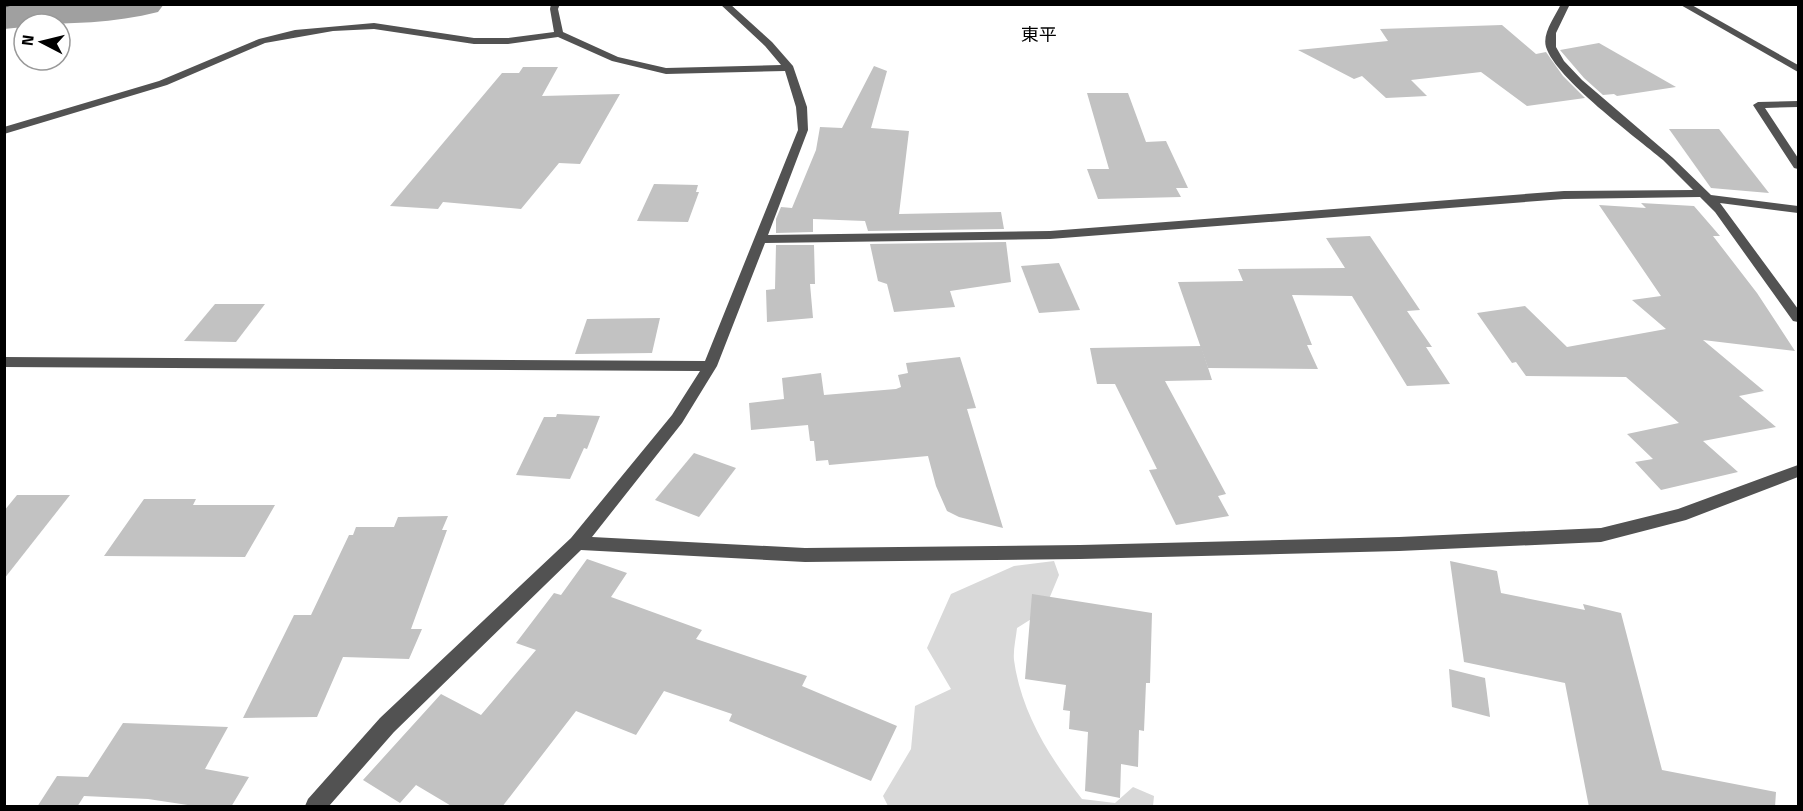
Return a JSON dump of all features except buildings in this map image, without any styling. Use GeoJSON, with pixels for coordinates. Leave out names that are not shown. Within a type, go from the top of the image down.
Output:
{"type":"FeatureCollection","features":[{"type":"Feature","properties":{"kind":"street"},"geometry":{"type":"LineString","coordinates":[[4,5],[12,4]]}},
{"type":"Feature","properties":{"kind":"street"},"geometry":{"type":"LineString","coordinates":[[1566,4],[1551,33],[1551,46],[1560,62],[1705,195],[1736,229],[1798,318]]}},
{"type":"Feature","properties":{"kind":"street"},"geometry":{"type":"LineString","coordinates":[[1683,4],[1798,69]]}},
{"type":"Feature","properties":{"kind":"street"},"geometry":{"type":"LineString","coordinates":[[556,5],[554,9],[559,33]]}},
{"type":"Feature","properties":{"kind":"street"},"geometry":{"type":"LineString","coordinates":[[315,807],[387,725],[577,543],[678,419],[710,366],[762,239],[803,130],[801,94],[790,68],[777,49],[726,6]]}},
{"type":"Feature","properties":{"kind":"street"},"geometry":{"type":"LineString","coordinates":[[4,131],[109,102],[163,83],[196,66],[262,41],[295,33],[374,26],[474,41],[508,41],[559,33],[600,53],[650,69],[682,71],[790,68]]}},
{"type":"Feature","properties":{"kind":"street"},"geometry":{"type":"LineString","coordinates":[[1798,104],[1758,105],[1798,166]]}},
{"type":"Feature","properties":{"kind":"street"},"geometry":{"type":"LineString","coordinates":[[762,239],[1050,235],[1564,195],[1705,195],[1798,209]]}},
{"type":"Feature","properties":{"kind":"street"},"geometry":{"type":"LineString","coordinates":[[4,362],[710,366]]}},
{"type":"Feature","properties":{"kind":"street"},"geometry":{"type":"LineString","coordinates":[[577,543],[805,555],[1080,552],[1410,544],[1601,535],[1680,515],[1798,471]]}},
{"type":"Feature","properties":{"kind":"shaded area"},"geometry":{"type":"Polygon","coordinates":[[[1054,561],[1059,575],[1044,611],[1017,628],[1014,660],[1030,716],[1048,751],[1082,799],[1115,803],[1133,787],[1154,796],[1153,806],[888,806],[883,796],[911,749],[915,706],[951,689],[927,648],[951,594],[1014,566],[1054,561]]]}},
{"type":"Feature","properties":{"kind":"waterway"},"geometry":{"type":"LineString","coordinates":[[4,17],[144,4]]}},
{"type":"Feature","properties":{"kind":"district","name":"東平"},"geometry":{"type":"Point","coordinates":[1039,34]}}]}
